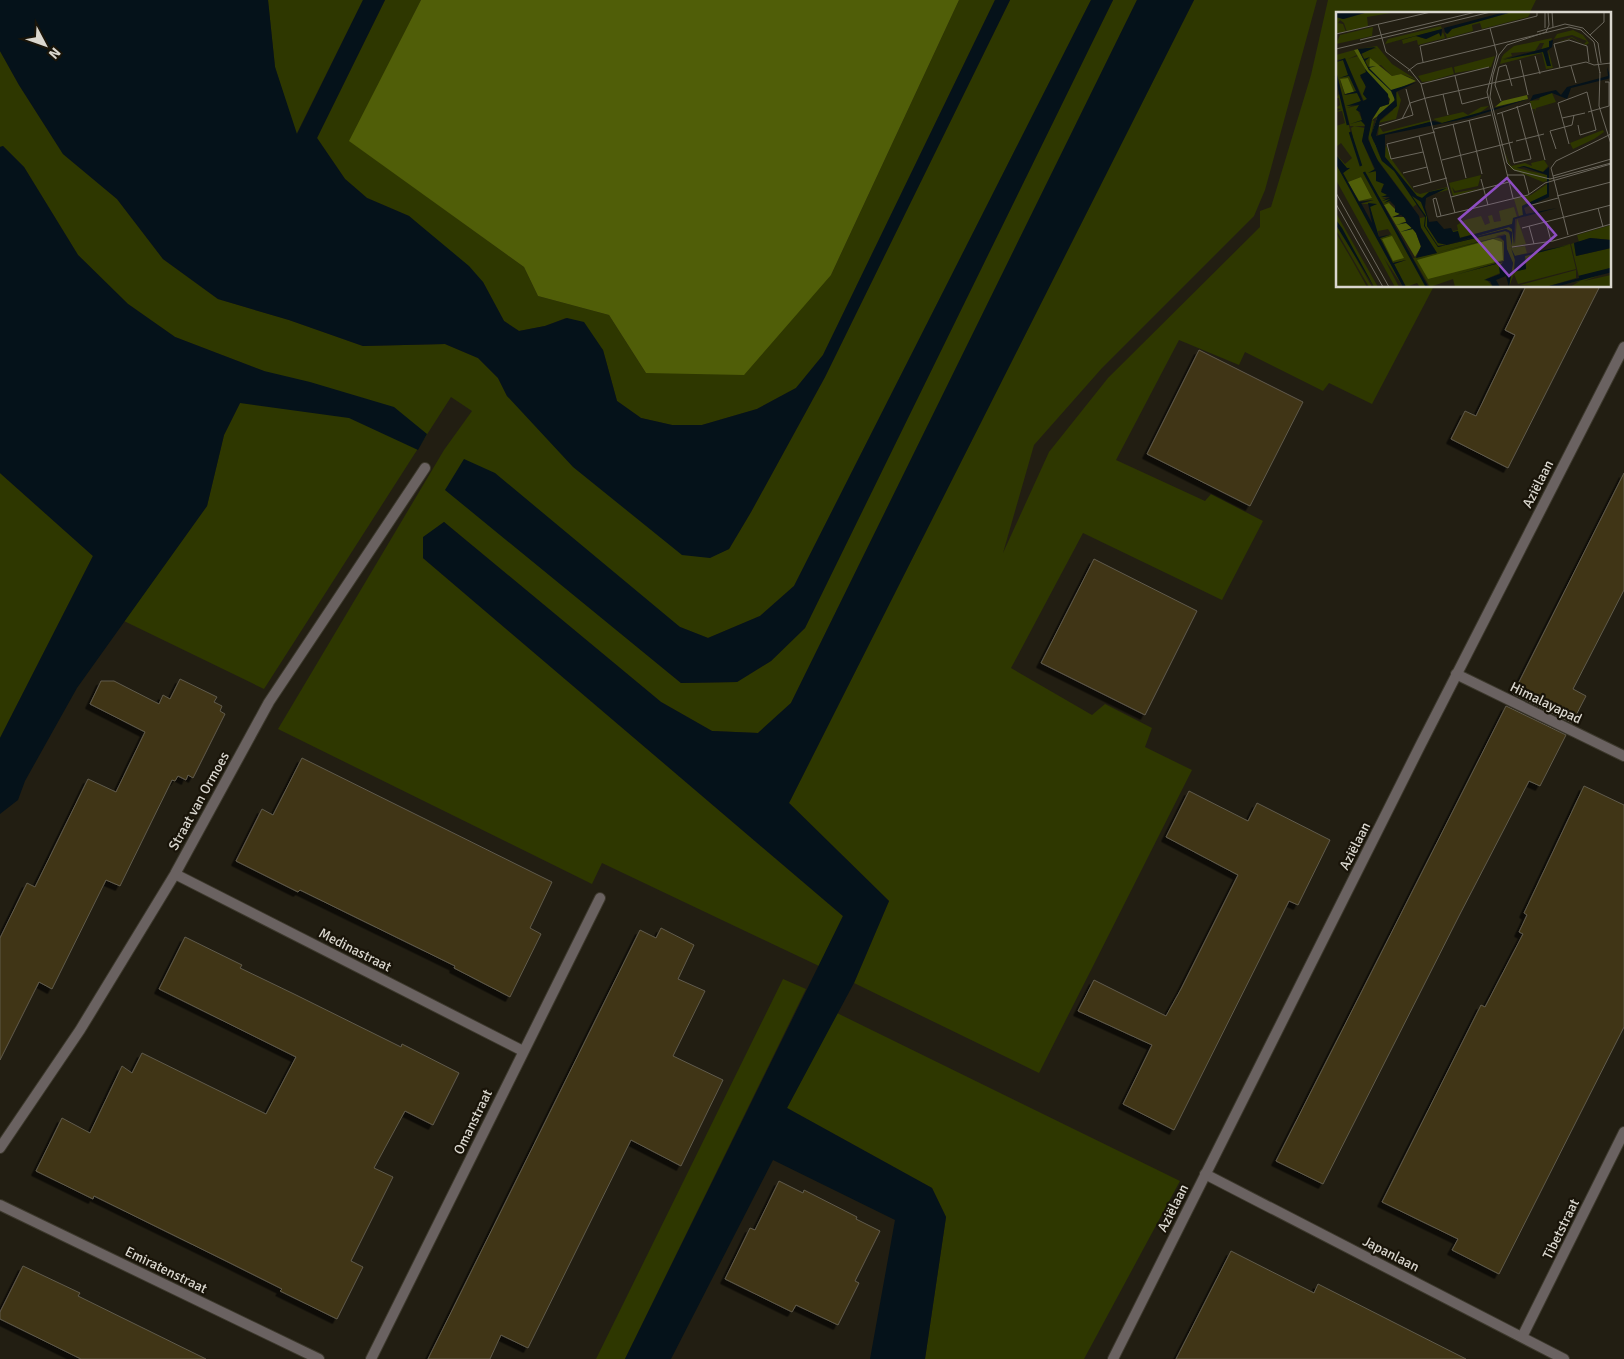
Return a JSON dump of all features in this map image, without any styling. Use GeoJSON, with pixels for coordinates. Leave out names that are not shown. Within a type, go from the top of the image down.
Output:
{"type":"FeatureCollection","features":[{"type":"Feature","properties":{"kind":"street","name":"Aziëlaan"},"geometry":{"type":"LineString","coordinates":[[1113,1359],[1456,674],[1624,347]]}},
{"type":"Feature","properties":{"kind":"street","name":"Straat van Ormoes"},"geometry":{"type":"LineString","coordinates":[[0,1148],[80,1030],[175,874],[269,702],[424,468]]}},
{"type":"Feature","properties":{"kind":"street","name":"Himalayapad"},"geometry":{"type":"LineString","coordinates":[[1456,674],[1624,756]]}},
{"type":"Feature","properties":{"kind":"street","name":"Medinastraat"},"geometry":{"type":"LineString","coordinates":[[175,874],[523,1051]]}},
{"type":"Feature","properties":{"kind":"street","name":"Omanstraat"},"geometry":{"type":"LineString","coordinates":[[371,1359],[600,898]]}},
{"type":"Feature","properties":{"kind":"street","name":"Tibetstraat"},"geometry":{"type":"LineString","coordinates":[[1522,1337],[1624,1132]]}},
{"type":"Feature","properties":{"kind":"street","name":"Japanlaan"},"geometry":{"type":"LineString","coordinates":[[1205,1174],[1564,1359]]}},
{"type":"Feature","properties":{"kind":"street","name":"Emiratenstraat"},"geometry":{"type":"LineString","coordinates":[[0,1205],[319,1359]]}},
{"type":"Feature","properties":{"kind":"green space"},"geometry":{"type":"Polygon","coordinates":[[[268,0],[363,0],[296,135],[275,67],[268,0]]]}},
{"type":"Feature","properties":{"kind":"green space"},"geometry":{"type":"Polygon","coordinates":[[[385,0],[421,0],[350,141],[524,267],[538,296],[609,315],[646,373],[831,275],[959,0],[995,0],[823,355],[796,388],[757,409],[702,425],[672,425],[641,418],[617,401],[603,350],[566,318],[545,326],[519,331],[504,321],[483,282],[409,216],[367,198],[345,179],[317,138],[385,0]]]}},
{"type":"Feature","properties":{"kind":"green space"},"geometry":{"type":"Polygon","coordinates":[[[421,0],[959,0],[831,275],[744,375],[646,373],[609,315],[538,296],[524,267],[349,141],[421,0]]]}},
{"type":"Feature","properties":{"kind":"green space"},"geometry":{"type":"Polygon","coordinates":[[[1010,0],[1091,0],[794,586],[760,616],[708,638],[680,627],[445,489],[681,683],[737,682],[771,661],[805,628],[1113,0],[1137,0],[791,703],[758,733],[712,731],[661,702],[444,522],[423,538],[423,558],[843,916],[819,966],[602,863],[592,884],[278,729],[444,450],[472,411],[451,397],[264,689],[124,621],[207,506],[224,435],[240,403],[264,371],[175,337],[128,304],[78,255],[24,167],[3,146],[0,147],[0,51],[19,85],[63,154],[117,199],[163,259],[218,299],[289,320],[363,346],[445,344],[478,358],[498,378],[507,396],[710,557],[729,549],[825,377],[1010,0]]]}},
{"type":"Feature","properties":{"kind":"green space"},"geometry":{"type":"Polygon","coordinates":[[[1194,0],[1317,0],[1265,190],[1254,216],[1102,368],[1034,445],[1003,553],[1049,452],[1108,378],[1260,227],[1260,211],[1271,207],[1311,75],[1328,0],[1536,0],[1530,12],[1336,12],[1336,288],[1433,288],[1372,404],[1329,383],[1323,391],[1245,352],[1239,365],[1179,340],[1116,460],[1205,501],[1211,494],[1263,521],[1222,600],[1083,533],[1011,668],[1092,715],[1105,704],[1152,728],[1145,747],[1192,770],[1039,1073],[854,983],[889,901],[789,803],[1194,0]]]}},
{"type":"Feature","properties":{"kind":"green space"},"geometry":{"type":"Polygon","coordinates":[[[0,473],[93,556],[0,738],[0,473]]]}},
{"type":"Feature","properties":{"kind":"green space"},"geometry":{"type":"Polygon","coordinates":[[[783,979],[806,989],[625,1359],[596,1359],[783,979]]]}},
{"type":"Feature","properties":{"kind":"green space"},"geometry":{"type":"Polygon","coordinates":[[[837,1013],[1180,1181],[1084,1359],[925,1359],[946,1217],[932,1188],[787,1108],[837,1013]]]}},
{"type":"Feature","properties":{"kind":"shaded area"},"geometry":{"type":"Polygon","coordinates":[[[0,0],[268,0],[275,67],[297,134],[363,0],[385,0],[317,138],[345,179],[367,198],[409,216],[469,266],[483,282],[504,321],[519,331],[545,326],[567,318],[584,322],[603,350],[617,401],[641,418],[672,425],[702,425],[757,409],[796,388],[823,355],[995,0],[1010,0],[825,377],[729,549],[710,558],[682,555],[573,467],[507,396],[498,378],[478,358],[445,344],[363,346],[289,320],[218,299],[163,259],[117,199],[63,154],[19,85],[0,51],[0,0]]]}},
{"type":"Feature","properties":{"kind":"shaded area"},"geometry":{"type":"Polygon","coordinates":[[[1091,0],[1113,0],[805,628],[771,661],[737,682],[681,683],[445,490],[464,459],[495,473],[680,627],[708,638],[760,616],[794,586],[1091,0]]]}},
{"type":"Feature","properties":{"kind":"shaded area"},"geometry":{"type":"Polygon","coordinates":[[[1137,0],[1194,0],[789,803],[889,901],[854,983],[787,1108],[932,1188],[946,1217],[925,1359],[870,1359],[895,1220],[773,1160],[671,1359],[625,1359],[843,916],[423,558],[423,537],[444,522],[661,702],[712,731],[758,733],[791,703],[1137,0]]]}},
{"type":"Feature","properties":{"kind":"shaded area"},"geometry":{"type":"Polygon","coordinates":[[[3,146],[24,167],[78,255],[128,304],[175,337],[264,371],[310,382],[394,407],[427,434],[418,450],[349,418],[240,403],[224,435],[207,506],[77,688],[25,781],[18,800],[0,814],[0,738],[93,556],[0,473],[0,147],[3,146]]]}},
{"type":"Feature","properties":{"kind":"building"},"geometry":{"type":"Polygon","coordinates":[[[1525,288],[1599,288],[1508,468],[1451,439],[1465,411],[1476,416],[1515,335],[1505,330],[1525,288]]]}},
{"type":"Feature","properties":{"kind":"building"},"geometry":{"type":"Polygon","coordinates":[[[1199,350],[1303,402],[1250,506],[1147,454],[1199,350]]]}},
{"type":"Feature","properties":{"kind":"building"},"geometry":{"type":"Polygon","coordinates":[[[1624,473],[1624,590],[1573,689],[1586,696],[1572,723],[1513,694],[1624,473]]]}},
{"type":"Feature","properties":{"kind":"building"},"geometry":{"type":"Polygon","coordinates":[[[1094,559],[1197,611],[1145,715],[1041,663],[1094,559]]]}},
{"type":"Feature","properties":{"kind":"building"},"geometry":{"type":"Polygon","coordinates":[[[180,679],[217,697],[214,702],[222,706],[220,711],[225,714],[193,778],[188,775],[186,780],[178,776],[175,781],[172,780],[120,886],[106,880],[52,989],[39,982],[0,1060],[0,938],[27,883],[35,887],[88,779],[116,792],[145,732],[90,704],[101,681],[114,681],[159,704],[163,695],[170,699],[180,679]]]}},
{"type":"Feature","properties":{"kind":"building"},"geometry":{"type":"Polygon","coordinates":[[[1506,706],[1566,735],[1540,786],[1529,781],[1323,1184],[1276,1161],[1506,706]]]}},
{"type":"Feature","properties":{"kind":"building"},"geometry":{"type":"Polygon","coordinates":[[[302,758],[552,882],[530,928],[541,934],[510,997],[454,968],[455,966],[300,890],[298,892],[236,861],[262,809],[273,815],[302,758]]]}},
{"type":"Feature","properties":{"kind":"building"},"geometry":{"type":"Polygon","coordinates":[[[1584,786],[1624,805],[1624,1027],[1499,1274],[1452,1250],[1458,1239],[1382,1202],[1481,1005],[1485,1007],[1523,934],[1519,932],[1527,915],[1524,913],[1584,786]]]}},
{"type":"Feature","properties":{"kind":"building"},"geometry":{"type":"Polygon","coordinates":[[[1189,791],[1248,821],[1257,803],[1330,840],[1298,905],[1289,901],[1174,1130],[1123,1104],[1152,1045],[1078,1011],[1094,980],[1166,1016],[1181,989],[1238,875],[1166,837],[1189,791]]]}},
{"type":"Feature","properties":{"kind":"building"},"geometry":{"type":"Polygon","coordinates":[[[661,928],[694,945],[678,979],[705,991],[673,1056],[723,1080],[681,1166],[631,1140],[528,1348],[501,1335],[490,1359],[428,1359],[640,930],[656,938],[661,928]]]}},
{"type":"Feature","properties":{"kind":"building"},"geometry":{"type":"Polygon","coordinates":[[[185,937],[242,965],[240,968],[401,1047],[402,1044],[459,1073],[433,1125],[405,1111],[374,1168],[393,1177],[351,1261],[363,1267],[337,1319],[280,1291],[282,1289],[94,1196],[93,1199],[36,1171],[62,1118],[90,1133],[122,1066],[132,1073],[142,1053],[266,1114],[296,1057],[159,989],[185,937]]]}},
{"type":"Feature","properties":{"kind":"building"},"geometry":{"type":"Polygon","coordinates":[[[779,1181],[803,1193],[804,1190],[880,1231],[855,1281],[859,1283],[838,1325],[796,1305],[792,1312],[725,1279],[750,1228],[755,1230],[779,1181]]]}},
{"type":"Feature","properties":{"kind":"building"},"geometry":{"type":"Polygon","coordinates":[[[1231,1251],[1314,1293],[1318,1284],[1466,1359],[1176,1359],[1231,1251]]]}},
{"type":"Feature","properties":{"kind":"building"},"geometry":{"type":"Polygon","coordinates":[[[23,1266],[80,1293],[78,1296],[206,1359],[81,1359],[0,1319],[0,1312],[23,1266]]]}}]}
